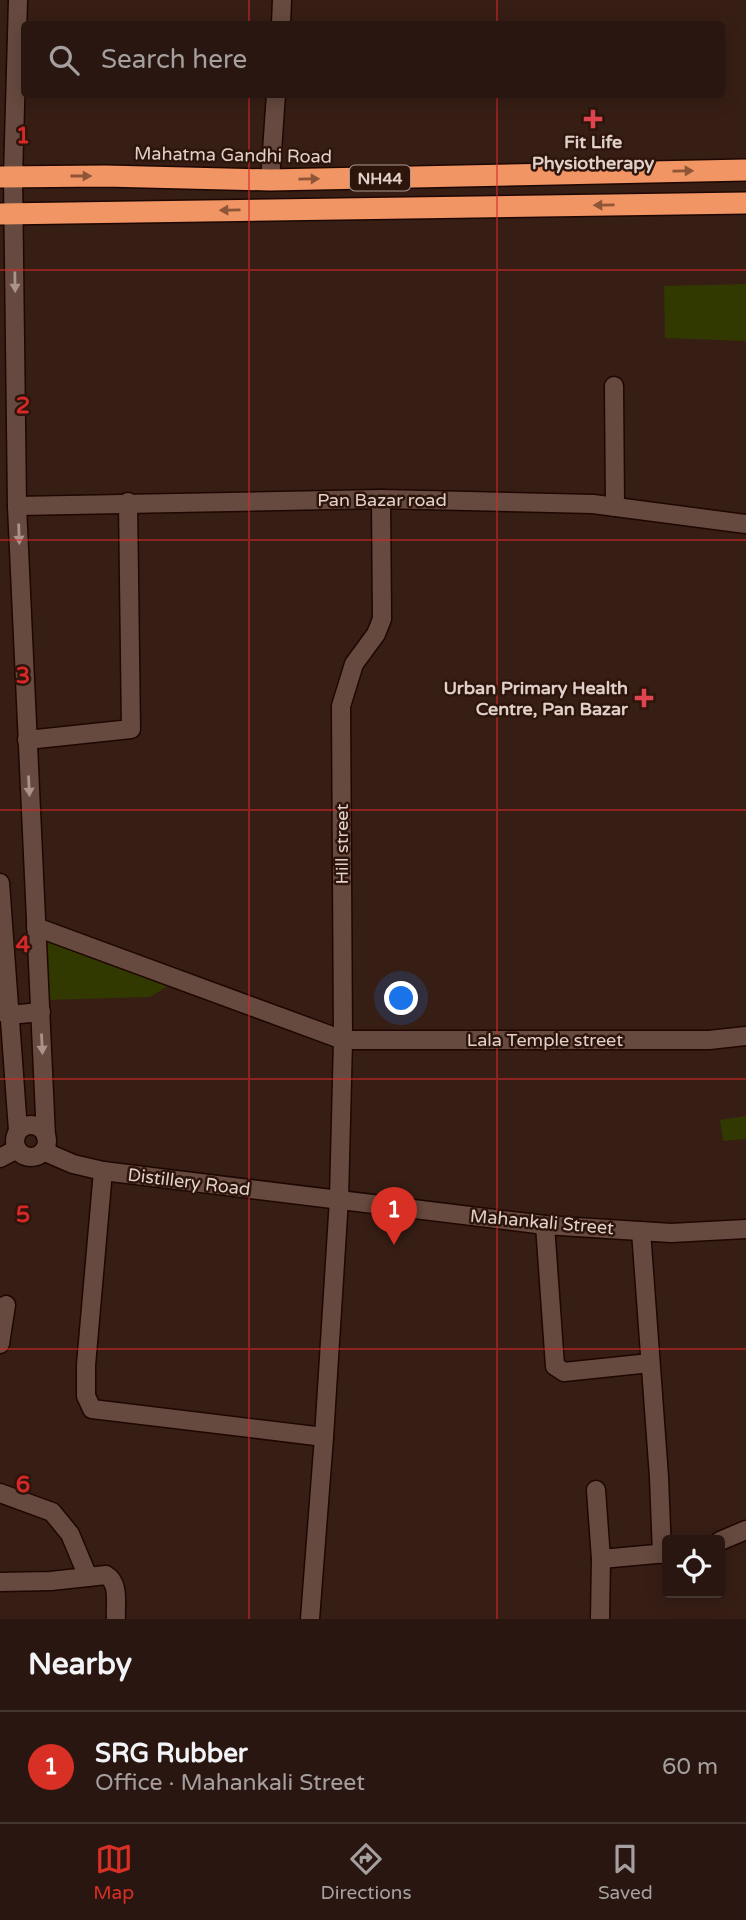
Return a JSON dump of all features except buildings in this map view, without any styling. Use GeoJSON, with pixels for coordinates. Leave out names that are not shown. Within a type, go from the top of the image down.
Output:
{"type":"FeatureCollection","features":[{"type":"Feature","properties":{"kind":"highway","name":"Mahatma Gandhi Road"},"geometry":{"type":"LineString","coordinates":[[7,177],[105,176],[270,180],[746,170]]}},
{"type":"Feature","properties":{"kind":"highway","name":"NH44"},"geometry":{"type":"LineString","coordinates":[[7,214],[746,203]]}},
{"type":"Feature","properties":{"kind":"street"},"geometry":{"type":"LineString","coordinates":[[18,0],[7,214],[45,1144]]}},
{"type":"Feature","properties":{"kind":"street"},"geometry":{"type":"LineString","coordinates":[[281,21],[282,0]]}},
{"type":"Feature","properties":{"kind":"street"},"geometry":{"type":"LineString","coordinates":[[270,180],[276,98]]}},
{"type":"Feature","properties":{"kind":"street"},"geometry":{"type":"LineString","coordinates":[[614,386],[615,507]]}},
{"type":"Feature","properties":{"kind":"street","name":"Pan Bazar road"},"geometry":{"type":"LineString","coordinates":[[18,506],[381,499],[593,504],[746,524]]}},
{"type":"Feature","properties":{"kind":"street","name":"Hill street"},"geometry":{"type":"LineString","coordinates":[[310,1619],[339,1199],[343,1040],[341,706],[354,664],[376,634],[382,619],[381,499]]}},
{"type":"Feature","properties":{"kind":"street"},"geometry":{"type":"LineString","coordinates":[[27,740],[131,729],[128,502]]}},
{"type":"Feature","properties":{"kind":"street"},"geometry":{"type":"LineString","coordinates":[[0,883],[12,1138],[0,1158]]}},
{"type":"Feature","properties":{"kind":"street"},"geometry":{"type":"LineString","coordinates":[[36,927],[343,1040]]}},
{"type":"Feature","properties":{"kind":"street"},"geometry":{"type":"LineString","coordinates":[[4,1012],[41,1012]]}},
{"type":"Feature","properties":{"kind":"street","name":"Lala Temple street"},"geometry":{"type":"LineString","coordinates":[[343,1040],[696,1040],[746,1036]]}},
{"type":"Feature","properties":{"kind":"street","name":"Distillery Road"},"geometry":{"type":"LineString","coordinates":[[45,1144],[30,1157],[20,1153],[12,1138],[27,1125],[37,1126],[45,1144],[73,1164],[103,1171],[339,1199]]}},
{"type":"Feature","properties":{"kind":"street"},"geometry":{"type":"LineString","coordinates":[[103,1171],[86,1364],[86,1396],[92,1409],[324,1437]]}},
{"type":"Feature","properties":{"kind":"street","name":"Mahankali Street"},"geometry":{"type":"LineString","coordinates":[[339,1199],[545,1226],[671,1233],[746,1229]]}},
{"type":"Feature","properties":{"kind":"street"},"geometry":{"type":"LineString","coordinates":[[545,1226],[555,1366],[558,1370],[564,1372],[650,1363]]}},
{"type":"Feature","properties":{"kind":"street"},"geometry":{"type":"LineString","coordinates":[[641,1231],[664,1535]]}},
{"type":"Feature","properties":{"kind":"street"},"geometry":{"type":"LineString","coordinates":[[0,1344],[6,1305]]}},
{"type":"Feature","properties":{"kind":"street"},"geometry":{"type":"LineString","coordinates":[[596,1490],[601,1559],[600,1619]]}},
{"type":"Feature","properties":{"kind":"street"},"geometry":{"type":"LineString","coordinates":[[0,1493],[52,1511],[70,1534],[88,1577]]}},
{"type":"Feature","properties":{"kind":"street"},"geometry":{"type":"LineString","coordinates":[[725,1539],[746,1530]]}},
{"type":"Feature","properties":{"kind":"street"},"geometry":{"type":"LineString","coordinates":[[601,1559],[662,1554]]}},
{"type":"Feature","properties":{"kind":"street"},"geometry":{"type":"LineString","coordinates":[[0,1582],[25,1583],[106,1575],[115,1585],[116,1619]]}},
{"type":"Feature","properties":{"kind":"green space"},"geometry":{"type":"Polygon","coordinates":[[[746,284],[746,341],[665,338],[664,286],[746,284]]]}},
{"type":"Feature","properties":{"kind":"green space"},"geometry":{"type":"Polygon","coordinates":[[[44,934],[181,978],[150,997],[46,1000],[44,934]]]}},
{"type":"Feature","properties":{"kind":"green space"},"geometry":{"type":"Polygon","coordinates":[[[746,1116],[746,1139],[723,1141],[720,1120],[746,1116]]]}},
{"type":"Feature","properties":{"kind":"place","name":"Fit Life Physiotherapy"},"geometry":{"type":"Point","coordinates":[593,119]}},
{"type":"Feature","properties":{"kind":"place","name":"Urban Primary Health Centre, Pan Bazar"},"geometry":{"type":"Point","coordinates":[644,698]}},
{"type":"Feature","properties":{"kind":"place","name":"SRG Rubber"},"geometry":{"type":"Point","coordinates":[394,1245]}}]}
